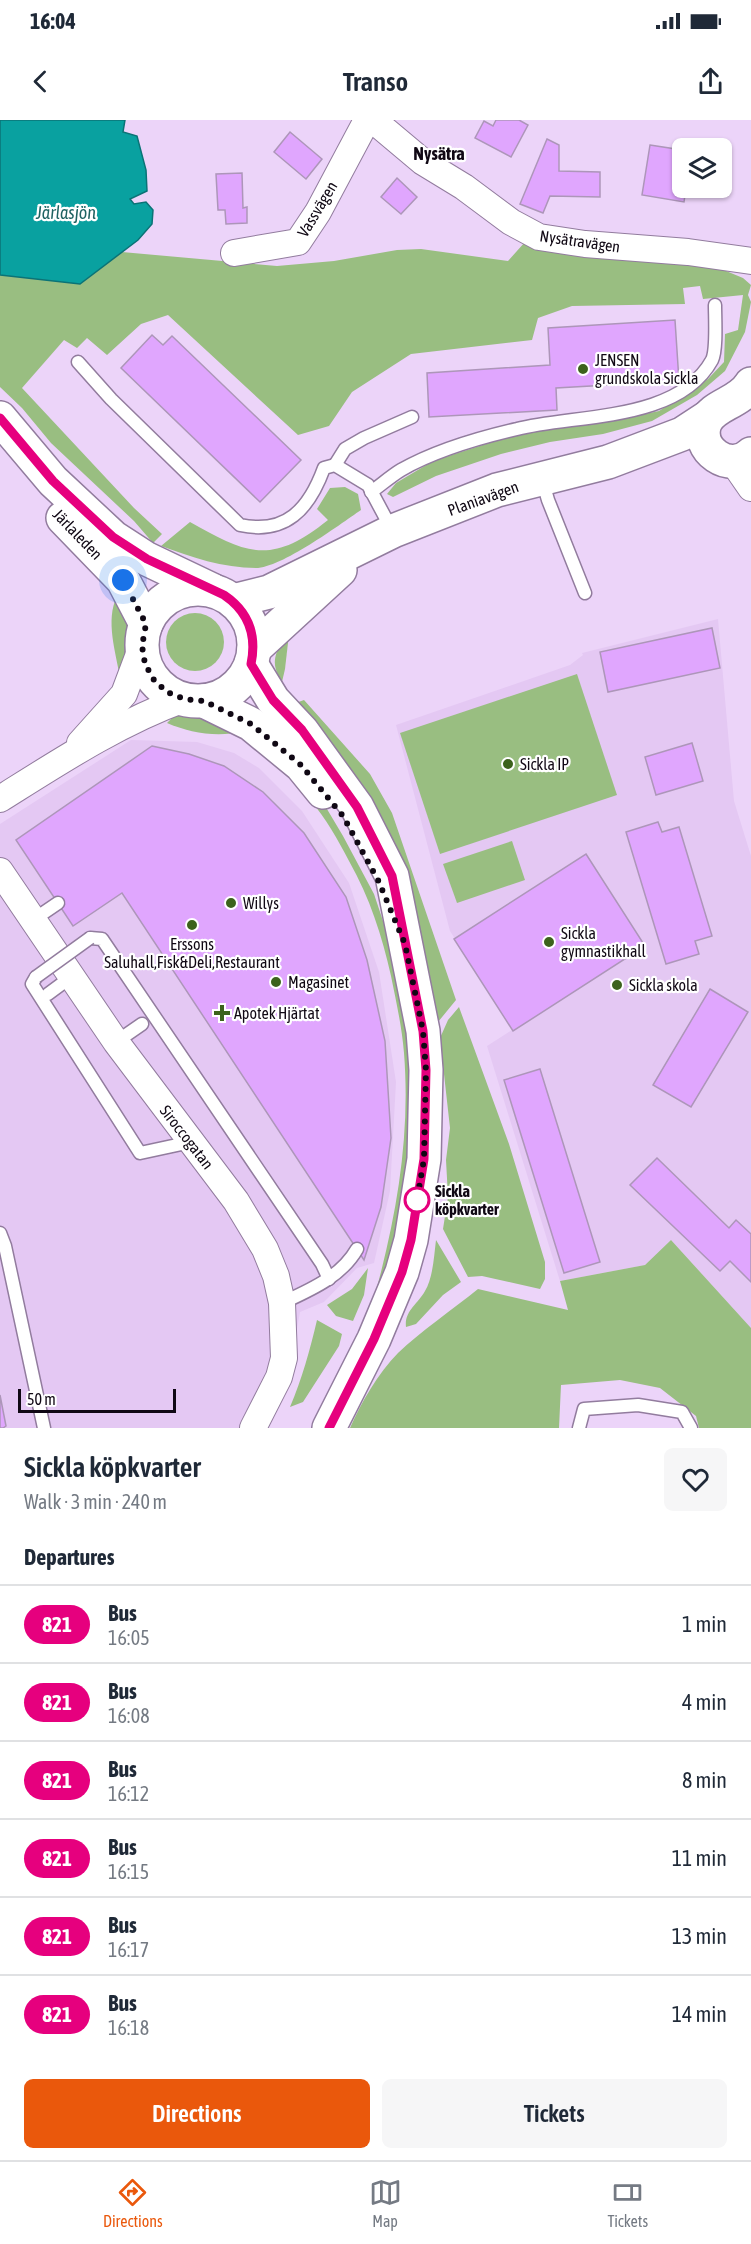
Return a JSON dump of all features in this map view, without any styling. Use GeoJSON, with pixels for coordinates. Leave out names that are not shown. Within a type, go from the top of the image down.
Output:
{"type":"FeatureCollection","features":[{"type":"Feature","properties":{"kind":"main road","name":"Planiavägen"},"geometry":{"type":"LineString","coordinates":[[223,596],[269,592],[363,548],[393,531],[497,490],[608,462],[682,434],[728,412],[751,384]]}},
{"type":"Feature","properties":{"kind":"main road"},"geometry":{"type":"LineString","coordinates":[[728,412],[704,425],[703,435],[705,444],[733,458]]}},
{"type":"Feature","properties":{"kind":"main road","name":"Järlaleden"},"geometry":{"type":"LineString","coordinates":[[0,418],[53,481],[113,537],[147,559],[223,596]]}},
{"type":"Feature","properties":{"kind":"main road","name":"Järlaleden"},"geometry":{"type":"LineString","coordinates":[[0,451],[123,580],[144,635]]}},
{"type":"Feature","properties":{"kind":"main road","name":"Planiavägen"},"geometry":{"type":"LineString","coordinates":[[608,462],[733,458]]}},
{"type":"Feature","properties":{"kind":"main road","name":"Planiavägen"},"geometry":{"type":"LineString","coordinates":[[252,657],[363,548]]}},
{"type":"Feature","properties":{"kind":"main road"},"geometry":{"type":"LineString","coordinates":[[194,700],[219,697],[233,689],[243,678],[252,657],[253,631],[245,614],[223,596],[193,589],[173,594],[156,607],[144,635],[145,664],[154,680],[167,692],[194,700],[251,724],[301,765],[343,816],[378,880],[405,944]]}},
{"type":"Feature","properties":{"kind":"main road"},"geometry":{"type":"LineString","coordinates":[[252,657],[273,700],[302,730],[357,807],[392,876],[423,1031],[426,1070],[424,1159],[411,1240],[402,1272],[374,1339],[328,1428]]}},
{"type":"Feature","properties":{"kind":"street","name":"Vassvägen"},"geometry":{"type":"LineString","coordinates":[[234,253],[298,242],[318,212],[368,120]]}},
{"type":"Feature","properties":{"kind":"street","name":"Nysätravägen"},"geometry":{"type":"LineString","coordinates":[[373,120],[423,162],[464,187],[511,222],[539,237],[585,244],[688,252],[751,261]]}},
{"type":"Feature","properties":{"kind":"street"},"geometry":{"type":"LineString","coordinates":[[733,458],[751,488]]}},
{"type":"Feature","properties":{"kind":"street"},"geometry":{"type":"LineString","coordinates":[[70,754],[124,694],[144,635]]}},
{"type":"Feature","properties":{"kind":"street"},"geometry":{"type":"LineString","coordinates":[[0,799],[70,754],[157,709],[194,700]]}},
{"type":"Feature","properties":{"kind":"street","name":"Siroccogatan"},"geometry":{"type":"LineString","coordinates":[[0,871],[116,1042],[236,1201],[265,1249],[276,1276],[282,1303],[284,1358],[279,1377],[253,1428]]}},
{"type":"Feature","properties":{"kind":"lane"},"geometry":{"type":"LineString","coordinates":[[371,492],[401,470],[458,445],[549,422],[601,416],[663,402],[685,389],[713,358],[715,305]]}},
{"type":"Feature","properties":{"kind":"lane"},"geometry":{"type":"LineString","coordinates":[[78,362],[111,399],[240,525],[257,529],[276,526],[291,519],[316,488],[324,468],[335,465],[345,448],[412,417]]}},
{"type":"Feature","properties":{"kind":"lane"},"geometry":{"type":"LineString","coordinates":[[335,465],[368,485],[393,531]]}},
{"type":"Feature","properties":{"kind":"lane"},"geometry":{"type":"LineString","coordinates":[[541,478],[585,593]]}},
{"type":"Feature","properties":{"kind":"lane"},"geometry":{"type":"LineString","coordinates":[[33,920],[58,903]]}},
{"type":"Feature","properties":{"kind":"lane"},"geometry":{"type":"LineString","coordinates":[[191,1142],[140,1153],[32,984],[36,977],[90,938],[102,939],[241,1142],[322,1264],[329,1279]]}},
{"type":"Feature","properties":{"kind":"lane"},"geometry":{"type":"LineString","coordinates":[[48,994],[71,977]]}},
{"type":"Feature","properties":{"kind":"lane"},"geometry":{"type":"LineString","coordinates":[[116,1042],[142,1024]]}},
{"type":"Feature","properties":{"kind":"lane"},"geometry":{"type":"LineString","coordinates":[[0,1233],[5,1246],[44,1428]]}},
{"type":"Feature","properties":{"kind":"lane"},"geometry":{"type":"LineString","coordinates":[[282,1303],[329,1279],[351,1259],[357,1249]]}},
{"type":"Feature","properties":{"kind":"lane"},"geometry":{"type":"LineString","coordinates":[[579,1428],[584,1408],[638,1405],[682,1412],[692,1428]]}},
{"type":"Feature","properties":{"kind":"shaded area"},"geometry":{"type":"Polygon","coordinates":[[[525,242],[714,266],[743,278],[751,285],[748,295],[751,302],[745,332],[725,371],[697,395],[652,421],[603,434],[550,442],[501,454],[436,476],[393,497],[387,494],[396,483],[433,461],[544,427],[631,417],[659,411],[708,379],[724,362],[725,334],[738,330],[743,295],[703,299],[700,286],[683,288],[685,304],[572,306],[538,318],[532,340],[411,354],[352,392],[329,426],[298,435],[168,315],[141,324],[107,355],[87,338],[77,348],[64,340],[22,388],[134,508],[162,534],[153,543],[134,521],[51,443],[22,408],[0,387],[0,275],[80,284],[122,252],[277,266],[334,261],[397,250],[421,249],[508,261],[525,242]]]}},
{"type":"Feature","properties":{"kind":"shaded area"},"geometry":{"type":"Polygon","coordinates":[[[345,487],[358,494],[361,510],[310,545],[267,566],[244,568],[219,564],[161,546],[190,522],[244,548],[275,549],[291,544],[328,520],[317,509],[330,488],[345,487]]]}},
{"type":"Feature","properties":{"kind":"shaded area"},"geometry":{"type":"Polygon","coordinates":[[[117,596],[129,628],[131,644],[120,678],[112,626],[117,596]]]}},
{"type":"Feature","properties":{"kind":"shaded area"},"geometry":{"type":"Polygon","coordinates":[[[195,613],[206,615],[216,621],[222,631],[224,642],[222,653],[216,663],[206,669],[195,671],[184,669],[174,663],[168,653],[166,642],[168,631],[174,621],[184,615],[195,613]]]}},
{"type":"Feature","properties":{"kind":"shaded area","name":"Sickla skola"},"geometry":{"type":"Polygon","coordinates":[[[718,619],[734,801],[751,856],[751,1328],[671,1240],[645,1265],[560,1281],[487,1046],[512,1030],[450,931],[396,725],[570,665],[583,655],[582,653],[718,619]]]}},
{"type":"Feature","properties":{"kind":"shaded area"},"geometry":{"type":"Polygon","coordinates":[[[289,634],[282,682],[276,668],[275,657],[289,634]]]}},
{"type":"Feature","properties":{"kind":"shaded area","name":"Sickla IP"},"geometry":{"type":"Polygon","coordinates":[[[577,674],[617,795],[440,854],[400,733],[577,674]]]}},
{"type":"Feature","properties":{"kind":"shaded area"},"geometry":{"type":"Polygon","coordinates":[[[304,700],[370,774],[392,813],[456,1000],[438,1022],[428,975],[293,704],[304,700]]]}},
{"type":"Feature","properties":{"kind":"shaded area"},"geometry":{"type":"Polygon","coordinates":[[[192,713],[225,717],[243,731],[224,734],[205,733],[167,723],[174,716],[192,713]]]}},
{"type":"Feature","properties":{"kind":"shaded area","name":"Sickla köpkvarter"},"geometry":{"type":"Polygon","coordinates":[[[131,740],[197,742],[234,753],[259,768],[302,811],[349,883],[379,972],[396,1082],[390,1191],[374,1263],[357,1268],[324,1302],[300,1312],[292,1357],[264,1428],[0,1428],[0,824],[131,740]]]}},
{"type":"Feature","properties":{"kind":"shaded area"},"geometry":{"type":"Polygon","coordinates":[[[259,742],[321,799],[374,894],[393,951],[409,1044],[412,1098],[410,1163],[384,1294],[371,1309],[394,1214],[403,1150],[406,1086],[397,1004],[379,932],[356,875],[316,807],[290,779],[253,748],[259,742]]]}},
{"type":"Feature","properties":{"kind":"shaded area"},"geometry":{"type":"Polygon","coordinates":[[[512,841],[525,880],[457,903],[443,864],[512,841]]]}},
{"type":"Feature","properties":{"kind":"shaded area"},"geometry":{"type":"Polygon","coordinates":[[[459,1007],[509,1144],[545,1262],[545,1279],[540,1289],[482,1276],[468,1277],[443,1229],[448,1197],[446,1160],[450,1128],[440,1038],[448,1020],[459,1007]]]}},
{"type":"Feature","properties":{"kind":"shaded area"},"geometry":{"type":"Polygon","coordinates":[[[436,1240],[461,1282],[443,1295],[416,1324],[406,1327],[409,1312],[428,1286],[436,1240]]]}},
{"type":"Feature","properties":{"kind":"shaded area"},"geometry":{"type":"Polygon","coordinates":[[[671,1240],[751,1328],[751,1428],[699,1428],[696,1416],[660,1388],[620,1380],[561,1385],[559,1428],[350,1428],[371,1389],[398,1353],[478,1289],[568,1310],[560,1281],[645,1265],[671,1240]]]}},
{"type":"Feature","properties":{"kind":"shaded area"},"geometry":{"type":"Polygon","coordinates":[[[368,1268],[364,1295],[353,1321],[336,1316],[327,1305],[352,1289],[368,1268]]]}},
{"type":"Feature","properties":{"kind":"shaded area"},"geometry":{"type":"Polygon","coordinates":[[[317,1320],[342,1334],[339,1346],[303,1402],[290,1407],[305,1364],[317,1320]]]}},
{"type":"Feature","properties":{"kind":"water","name":"Järlasjön"},"geometry":{"type":"Polygon","coordinates":[[[0,120],[125,120],[123,132],[137,136],[146,170],[147,191],[130,199],[134,204],[146,202],[153,210],[152,224],[138,240],[80,284],[0,275],[0,120]]]}},
{"type":"Feature","properties":{"kind":"building"},"geometry":{"type":"Polygon","coordinates":[[[496,120],[519,120],[528,125],[511,157],[475,138],[484,121],[493,126],[496,120]]]}},
{"type":"Feature","properties":{"kind":"building"},"geometry":{"type":"Polygon","coordinates":[[[290,132],[322,159],[306,179],[274,152],[290,132]]]}},
{"type":"Feature","properties":{"kind":"building"},"geometry":{"type":"Polygon","coordinates":[[[547,139],[559,145],[559,171],[600,172],[600,197],[550,196],[543,213],[520,204],[547,139]]]}},
{"type":"Feature","properties":{"kind":"building"},"geometry":{"type":"Polygon","coordinates":[[[650,145],[672,148],[672,198],[685,198],[684,202],[642,195],[650,145]]]}},
{"type":"Feature","properties":{"kind":"building"},"geometry":{"type":"Polygon","coordinates":[[[242,173],[243,208],[247,207],[247,223],[226,224],[225,210],[218,210],[216,174],[242,173]]]}},
{"type":"Feature","properties":{"kind":"building"},"geometry":{"type":"Polygon","coordinates":[[[397,178],[417,197],[401,214],[381,197],[397,178]]]}},
{"type":"Feature","properties":{"kind":"building","name":"JENSEN grundskola Sickla"},"geometry":{"type":"Polygon","coordinates":[[[675,320],[679,381],[556,388],[557,410],[429,417],[427,373],[550,365],[548,328],[675,320]]]}},
{"type":"Feature","properties":{"kind":"building"},"geometry":{"type":"Polygon","coordinates":[[[152,335],[163,345],[172,336],[301,460],[260,502],[121,368],[152,335]]]}},
{"type":"Feature","properties":{"kind":"building"},"geometry":{"type":"Polygon","coordinates":[[[712,628],[720,668],[608,692],[600,652],[712,628]]]}},
{"type":"Feature","properties":{"kind":"building"},"geometry":{"type":"Polygon","coordinates":[[[692,743],[703,781],[656,795],[645,757],[692,743]]]}},
{"type":"Feature","properties":{"kind":"building","name":"Magasinet"},"geometry":{"type":"Polygon","coordinates":[[[152,746],[189,754],[224,766],[263,792],[304,833],[346,897],[367,960],[385,1041],[391,1138],[381,1207],[364,1260],[122,893],[73,926],[16,840],[152,746]]]}},
{"type":"Feature","properties":{"kind":"building"},"geometry":{"type":"Polygon","coordinates":[[[658,822],[662,832],[679,827],[712,936],[695,941],[699,954],[666,964],[626,832],[658,822]]]}},
{"type":"Feature","properties":{"kind":"building","name":"Sickla gymnastikhall"},"geometry":{"type":"Polygon","coordinates":[[[586,854],[645,946],[513,1031],[454,939],[586,854]]]}},
{"type":"Feature","properties":{"kind":"building"},"geometry":{"type":"Polygon","coordinates":[[[710,989],[748,1012],[691,1107],[653,1085],[710,989]]]}},
{"type":"Feature","properties":{"kind":"building"},"geometry":{"type":"Polygon","coordinates":[[[540,1069],[600,1262],[564,1273],[504,1080],[540,1069]]]}},
{"type":"Feature","properties":{"kind":"building"},"geometry":{"type":"Polygon","coordinates":[[[657,1158],[729,1228],[736,1220],[751,1234],[751,1282],[730,1261],[720,1271],[630,1185],[657,1158]]]}},
{"type":"Feature","properties":{"kind":"building"},"geometry":{"type":"Polygon","coordinates":[[[0,1395],[6,1426],[3,1428],[0,1428],[0,1395]]]}},
{"type":"Feature","properties":{"kind":"bus line","name":"821"},"geometry":{"type":"LineString","coordinates":[[0,418],[53,481],[113,537],[147,559],[224,595],[245,614],[253,631],[254,649],[251,664],[273,700],[302,730],[357,807],[392,876],[423,1031],[426,1070],[424,1159],[411,1240],[402,1272],[374,1339],[329,1428]]}},
{"type":"Feature","properties":{"kind":"place","name":"JENSEN grundskola Sickla"},"geometry":{"type":"Point","coordinates":[583,369]}},
{"type":"Feature","properties":{"kind":"place","name":"Sickla IP"},"geometry":{"type":"Point","coordinates":[508,764]}},
{"type":"Feature","properties":{"kind":"place","name":"Willys"},"geometry":{"type":"Point","coordinates":[231,903]}},
{"type":"Feature","properties":{"kind":"place","name":"Erssons Saluhall,Fisk&Deli,Restaurant"},"geometry":{"type":"Point","coordinates":[192,925]}},
{"type":"Feature","properties":{"kind":"place","name":"Sickla gymnastikhall"},"geometry":{"type":"Point","coordinates":[549,942]}},
{"type":"Feature","properties":{"kind":"place","name":"Magasinet"},"geometry":{"type":"Point","coordinates":[276,982]}},
{"type":"Feature","properties":{"kind":"place","name":"Sickla skola"},"geometry":{"type":"Point","coordinates":[617,985]}},
{"type":"Feature","properties":{"kind":"place","name":"Apotek Hjärtat"},"geometry":{"type":"Point","coordinates":[222,1013]}},
{"type":"Feature","properties":{"kind":"place","name":"Sickla köpkvarter"},"geometry":{"type":"Point","coordinates":[417,1200]}},
{"type":"Feature","properties":{"kind":"district","name":"Nysätra"},"geometry":{"type":"Point","coordinates":[439,153]}},
{"type":"Feature","properties":{"kind":"route"},"geometry":{"type":"LineString","coordinates":[[123,580],[146,624],[142,646],[145,664],[154,680],[167,692],[184,699],[204,701],[251,724],[277,743],[301,765],[343,816],[378,880],[405,944],[423,1031],[426,1070],[424,1159],[417,1200]]}}]}
